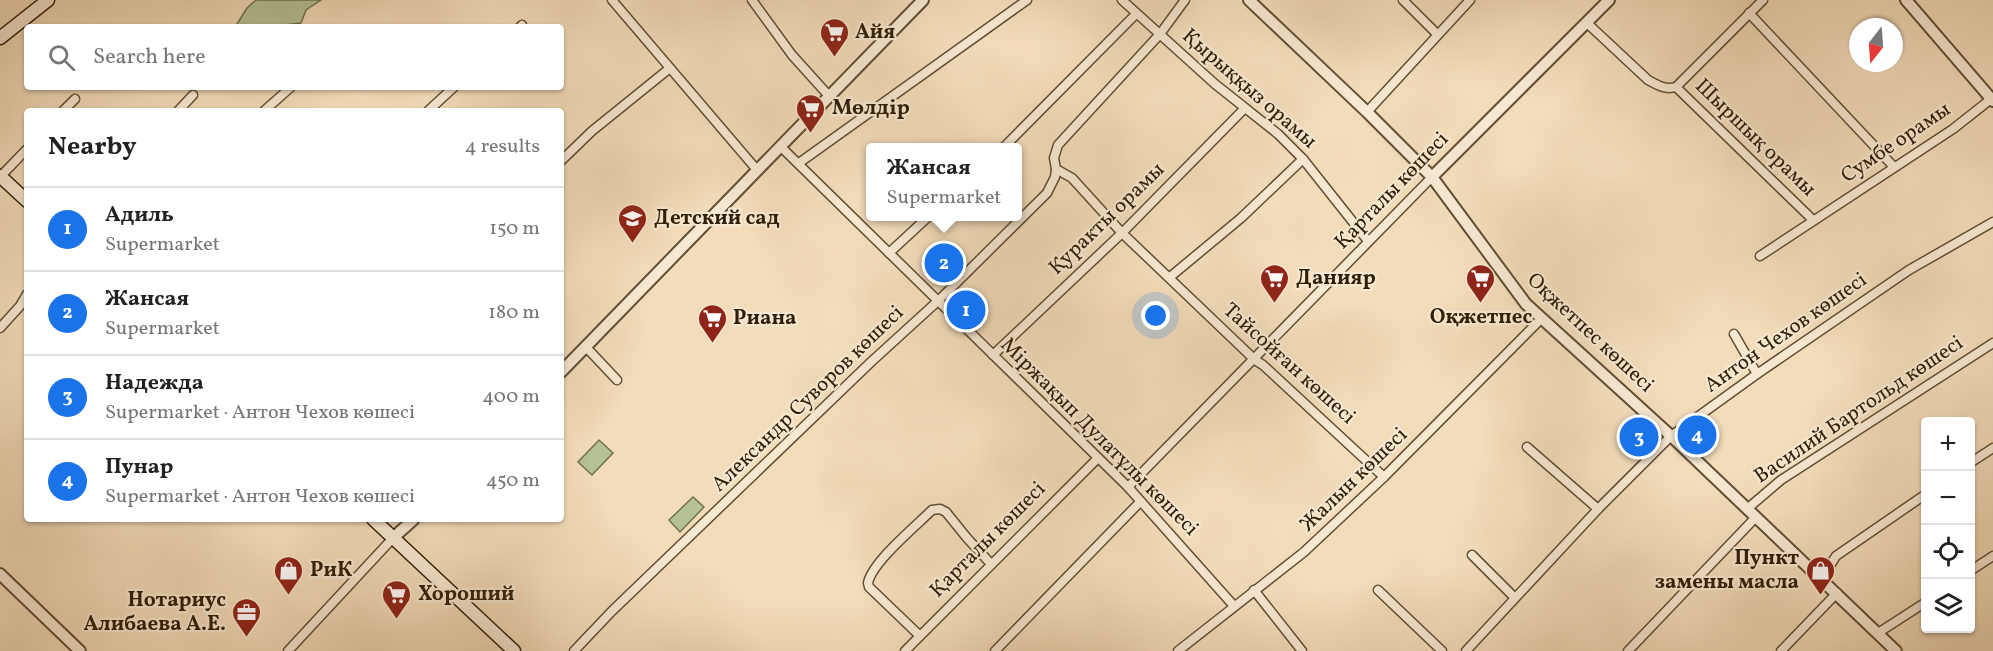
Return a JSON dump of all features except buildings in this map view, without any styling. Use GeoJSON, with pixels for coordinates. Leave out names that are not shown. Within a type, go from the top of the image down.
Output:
{"type":"FeatureCollection","features":[{"type":"Feature","properties":{"kind":"main road"},"geometry":{"type":"LineString","coordinates":[[0,38],[48,0]]}},
{"type":"Feature","properties":{"kind":"main road"},"geometry":{"type":"LineString","coordinates":[[0,177],[24,198]]}},
{"type":"Feature","properties":{"kind":"main road"},"geometry":{"type":"LineString","coordinates":[[376,522],[514,651]]}},
{"type":"Feature","properties":{"kind":"street"},"geometry":{"type":"LineString","coordinates":[[612,0],[757,170]]}},
{"type":"Feature","properties":{"kind":"street"},"geometry":{"type":"LineString","coordinates":[[752,0],[792,54],[829,96]]}},
{"type":"Feature","properties":{"kind":"street"},"geometry":{"type":"LineString","coordinates":[[564,369],[923,0]]}},
{"type":"Feature","properties":{"kind":"street"},"geometry":{"type":"LineString","coordinates":[[799,163],[1027,0]]}},
{"type":"Feature","properties":{"kind":"street","name":"Қырыққыз орамы"},"geometry":{"type":"LineString","coordinates":[[1122,0],[1304,159],[1368,241]]}},
{"type":"Feature","properties":{"kind":"street"},"geometry":{"type":"LineString","coordinates":[[1056,169],[1054,158],[1058,145],[1160,34],[1185,0]]}},
{"type":"Feature","properties":{"kind":"street","name":"Оқжетпес көшесі"},"geometry":{"type":"LineString","coordinates":[[1249,0],[1432,177],[1514,290],[1541,319],[1671,436],[1896,651]]}},
{"type":"Feature","properties":{"kind":"street"},"geometry":{"type":"LineString","coordinates":[[1403,0],[1437,34]]}},
{"type":"Feature","properties":{"kind":"street"},"geometry":{"type":"LineString","coordinates":[[1367,112],[1470,0]]}},
{"type":"Feature","properties":{"kind":"street","name":"Қарталы көшесі"},"geometry":{"type":"LineString","coordinates":[[1128,488],[1255,360],[1368,241],[1609,0]]}},
{"type":"Feature","properties":{"kind":"street"},"geometry":{"type":"LineString","coordinates":[[1676,87],[1763,0]]}},
{"type":"Feature","properties":{"kind":"street"},"geometry":{"type":"LineString","coordinates":[[1905,0],[1992,100]]}},
{"type":"Feature","properties":{"kind":"street"},"geometry":{"type":"LineString","coordinates":[[1749,13],[1894,167]]}},
{"type":"Feature","properties":{"kind":"street"},"geometry":{"type":"LineString","coordinates":[[1007,143],[1136,14]]}},
{"type":"Feature","properties":{"kind":"street","name":"Шыршық орамы"},"geometry":{"type":"LineString","coordinates":[[1587,23],[1648,80],[1660,87],[1676,87],[1813,220]]}},
{"type":"Feature","properties":{"kind":"street"},"geometry":{"type":"LineString","coordinates":[[564,159],[592,131],[669,69]]}},
{"type":"Feature","properties":{"kind":"street"},"geometry":{"type":"LineString","coordinates":[[267,108],[288,90]]}},
{"type":"Feature","properties":{"kind":"street"},"geometry":{"type":"LineString","coordinates":[[431,108],[451,90]]}},
{"type":"Feature","properties":{"kind":"street"},"geometry":{"type":"LineString","coordinates":[[181,108],[193,95]]}},
{"type":"Feature","properties":{"kind":"street"},"geometry":{"type":"LineString","coordinates":[[66,108],[75,99]]}},
{"type":"Feature","properties":{"kind":"street","name":"Сумбе орамы"},"geometry":{"type":"LineString","coordinates":[[1760,256],[1953,129],[1992,100]]}},
{"type":"Feature","properties":{"kind":"street","name":"Қуракты орамы"},"geometry":{"type":"LineString","coordinates":[[993,355],[1122,233],[1245,108]]}},
{"type":"Feature","properties":{"kind":"street","name":"Міржақып Дулатұлы көшесі"},"geometry":{"type":"LineString","coordinates":[[780,147],[939,300],[1128,488],[1234,606]]}},
{"type":"Feature","properties":{"kind":"street"},"geometry":{"type":"LineString","coordinates":[[0,177],[24,152]]}},
{"type":"Feature","properties":{"kind":"street"},"geometry":{"type":"LineString","coordinates":[[1170,277],[1240,218],[1304,159]]}},
{"type":"Feature","properties":{"kind":"street","name":"Тайсойған көшесі"},"geometry":{"type":"LineString","coordinates":[[1056,169],[1072,178],[1122,233],[1255,360],[1311,407],[1384,477]]}},
{"type":"Feature","properties":{"kind":"street","name":"Александр Суворов көшесі"},"geometry":{"type":"LineString","coordinates":[[1022,218],[1047,193],[1055,177],[1056,169]]}},
{"type":"Feature","properties":{"kind":"street"},"geometry":{"type":"LineString","coordinates":[[889,253],[924,221]]}},
{"type":"Feature","properties":{"kind":"street","name":"Александр Суворов көшесі"},"geometry":{"type":"LineString","coordinates":[[574,651],[612,611],[939,300],[1019,221]]}},
{"type":"Feature","properties":{"kind":"street","name":"Антон Чехов көшесі"},"geometry":{"type":"LineString","coordinates":[[1466,651],[1514,597],[1671,436],[1909,270],[1993,222]]}},
{"type":"Feature","properties":{"kind":"street"},"geometry":{"type":"LineString","coordinates":[[0,327],[24,299]]}},
{"type":"Feature","properties":{"kind":"street","name":"Жалын көшесі"},"geometry":{"type":"LineString","coordinates":[[1178,651],[1304,552],[1384,477],[1541,319]]}},
{"type":"Feature","properties":{"kind":"street"},"geometry":{"type":"LineString","coordinates":[[1734,334],[1757,374]]}},
{"type":"Feature","properties":{"kind":"street","name":"Василий Бартольд көшесі"},"geometry":{"type":"LineString","coordinates":[[1747,509],[1781,480],[1993,343]]}},
{"type":"Feature","properties":{"kind":"street"},"geometry":{"type":"LineString","coordinates":[[585,346],[617,380]]}},
{"type":"Feature","properties":{"kind":"street"},"geometry":{"type":"LineString","coordinates":[[1527,447],[1598,509]]}},
{"type":"Feature","properties":{"kind":"street"},"geometry":{"type":"LineString","coordinates":[[1975,460],[1993,448]]}},
{"type":"Feature","properties":{"kind":"street","name":"Қарталы көшесі"},"geometry":{"type":"LineString","coordinates":[[905,651],[1098,458]]}},
{"type":"Feature","properties":{"kind":"street"},"geometry":{"type":"LineString","coordinates":[[1822,578],[1836,556],[1921,497]]}},
{"type":"Feature","properties":{"kind":"street"},"geometry":{"type":"LineString","coordinates":[[995,651],[1140,502]]}},
{"type":"Feature","properties":{"kind":"street"},"geometry":{"type":"LineString","coordinates":[[920,636],[867,583],[873,570],[894,547],[932,510],[940,509],[946,512],[991,564]]}},
{"type":"Feature","properties":{"kind":"street","name":"Василий Бартольд көшесі"},"geometry":{"type":"LineString","coordinates":[[1628,651],[1756,517]]}},
{"type":"Feature","properties":{"kind":"street"},"geometry":{"type":"LineString","coordinates":[[288,651],[411,522]]}},
{"type":"Feature","properties":{"kind":"street"},"geometry":{"type":"LineString","coordinates":[[1472,555],[1514,597]]}},
{"type":"Feature","properties":{"kind":"street"},"geometry":{"type":"LineString","coordinates":[[1975,569],[1993,556]]}},
{"type":"Feature","properties":{"kind":"street"},"geometry":{"type":"LineString","coordinates":[[0,574],[80,651]]}},
{"type":"Feature","properties":{"kind":"street"},"geometry":{"type":"LineString","coordinates":[[1254,590],[1302,651]]}},
{"type":"Feature","properties":{"kind":"street"},"geometry":{"type":"LineString","coordinates":[[1378,590],[1442,651]]}},
{"type":"Feature","properties":{"kind":"street"},"geometry":{"type":"LineString","coordinates":[[1781,651],[1837,593]]}},
{"type":"Feature","properties":{"kind":"street"},"geometry":{"type":"LineString","coordinates":[[1878,633],[1921,605]]}},
{"type":"Feature","properties":{"kind":"green space"},"geometry":{"type":"Polygon","coordinates":[[[256,0],[321,0],[306,10],[301,23],[292,24],[237,24],[247,8],[256,0]]]}},
{"type":"Feature","properties":{"kind":"green space"},"geometry":{"type":"Polygon","coordinates":[[[599,440],[613,453],[592,475],[578,462],[599,440]]]}},
{"type":"Feature","properties":{"kind":"green space"},"geometry":{"type":"Polygon","coordinates":[[[693,497],[704,507],[680,532],[669,520],[693,497]]]}},
{"type":"Feature","properties":{"kind":"place","name":"Айя"},"geometry":{"type":"Point","coordinates":[834,58]}},
{"type":"Feature","properties":{"kind":"place","name":"Мөлдiр"},"geometry":{"type":"Point","coordinates":[811,134]}},
{"type":"Feature","properties":{"kind":"place","name":"Детский сад"},"geometry":{"type":"Point","coordinates":[633,244]}},
{"type":"Feature","properties":{"kind":"place","name":"Жансая"},"geometry":{"type":"Point","coordinates":[944,263]}},
{"type":"Feature","properties":{"kind":"place","name":"Данияр"},"geometry":{"type":"Point","coordinates":[1275,304]}},
{"type":"Feature","properties":{"kind":"place","name":"Оқжетпес"},"geometry":{"type":"Point","coordinates":[1481,304]}},
{"type":"Feature","properties":{"kind":"place","name":"Адиль"},"geometry":{"type":"Point","coordinates":[966,310]}},
{"type":"Feature","properties":{"kind":"place","name":"Риана"},"geometry":{"type":"Point","coordinates":[712,344]}},
{"type":"Feature","properties":{"kind":"place","name":"Пунар"},"geometry":{"type":"Point","coordinates":[1697,435]}},
{"type":"Feature","properties":{"kind":"place","name":"Надежда"},"geometry":{"type":"Point","coordinates":[1639,437]}},
{"type":"Feature","properties":{"kind":"place","name":"РиК"},"geometry":{"type":"Point","coordinates":[289,596]}},
{"type":"Feature","properties":{"kind":"place","name":"Пункт замены масла"},"geometry":{"type":"Point","coordinates":[1820,596]}},
{"type":"Feature","properties":{"kind":"place","name":"Хороший"},"geometry":{"type":"Point","coordinates":[397,620]}},
{"type":"Feature","properties":{"kind":"place","name":"Нотариус Алибаева А.Е."},"geometry":{"type":"Point","coordinates":[247,638]}}]}
